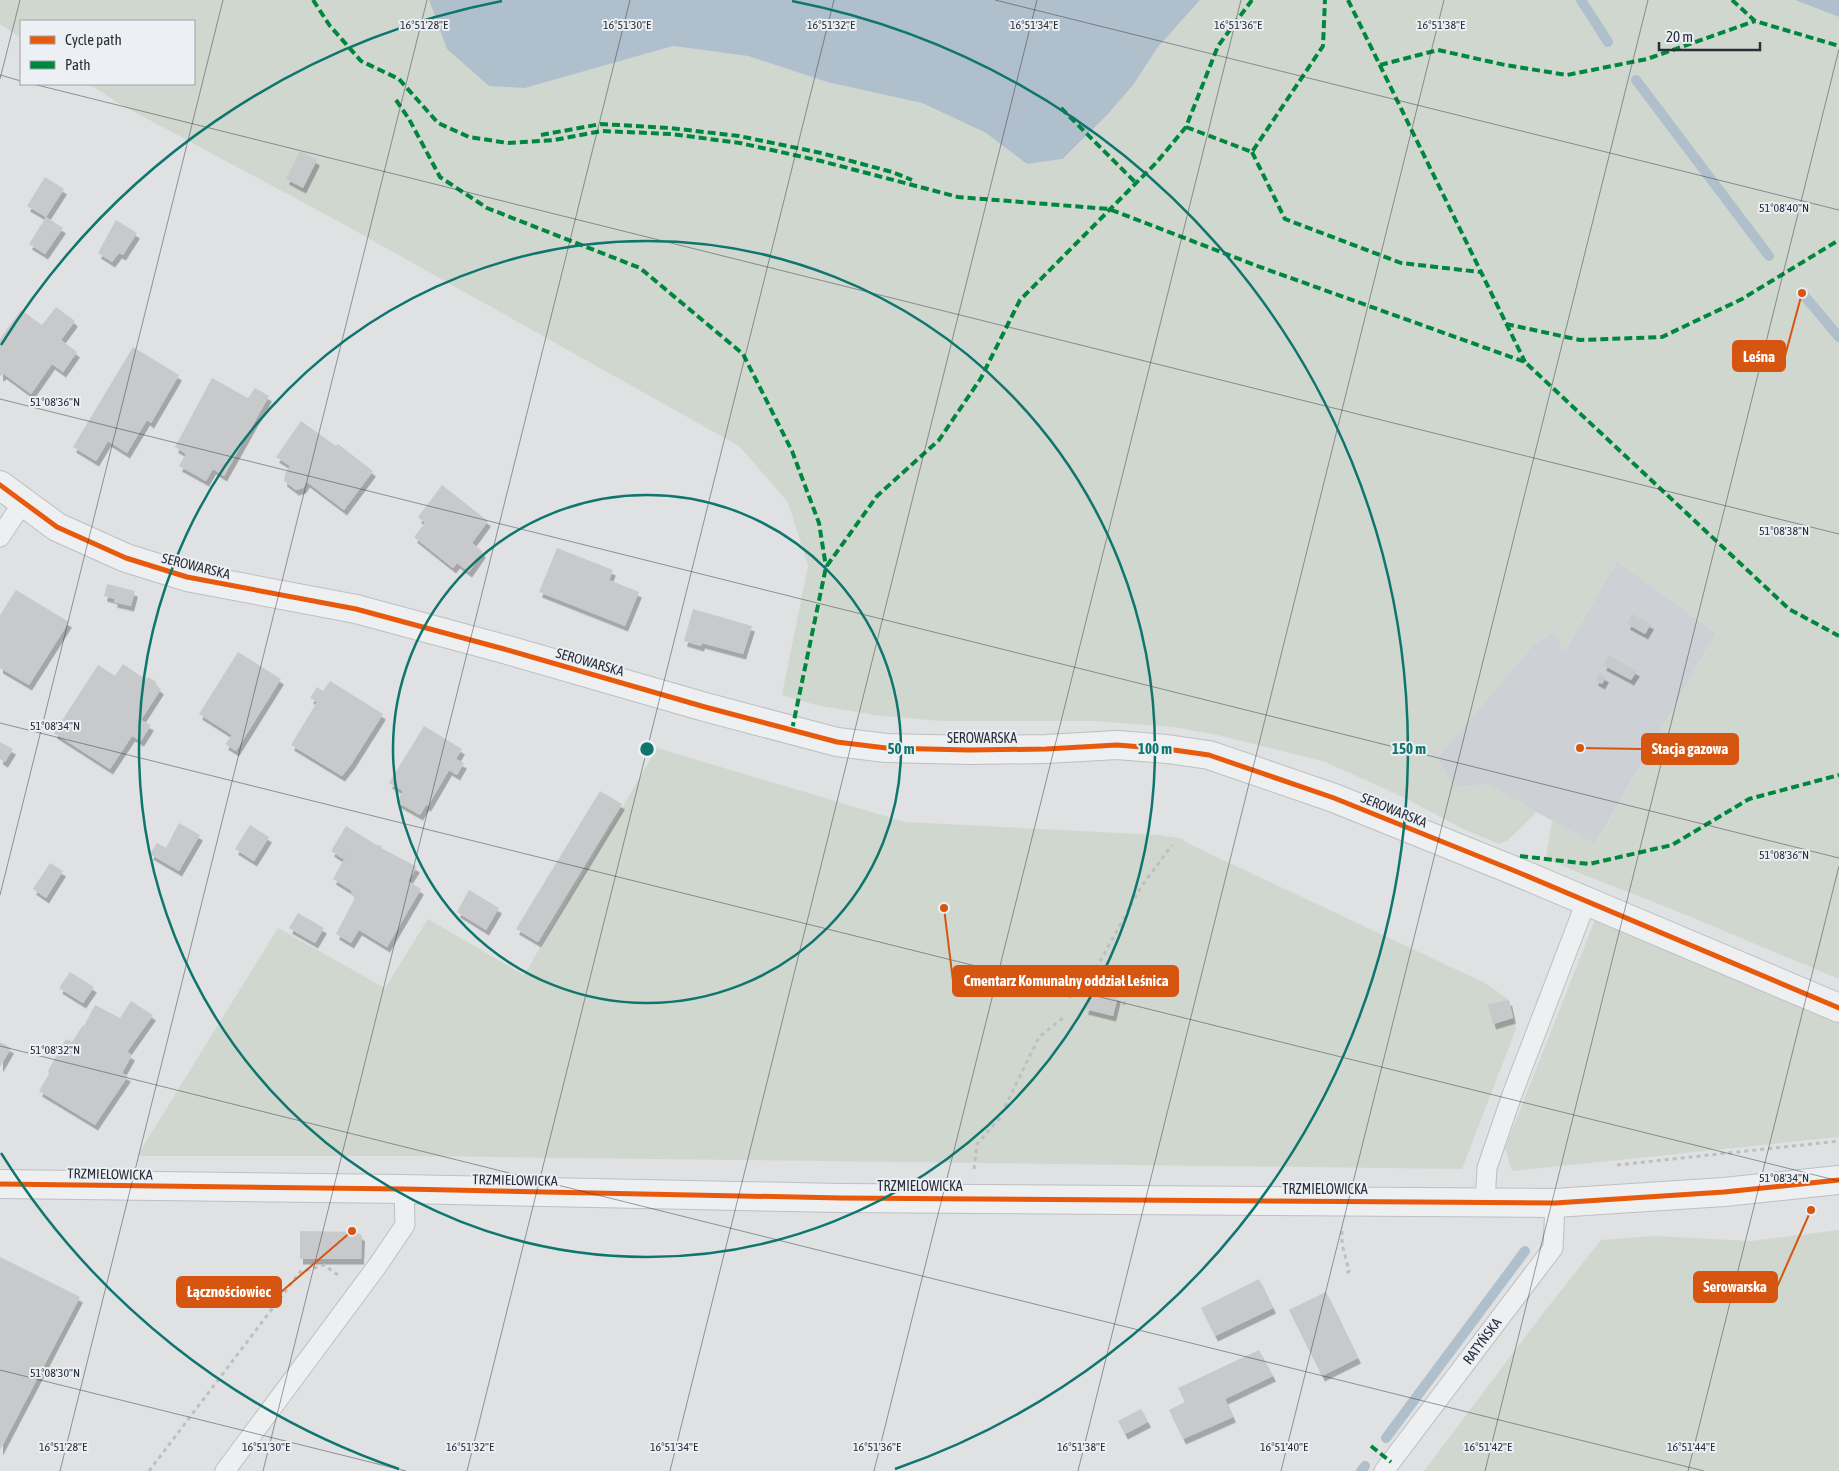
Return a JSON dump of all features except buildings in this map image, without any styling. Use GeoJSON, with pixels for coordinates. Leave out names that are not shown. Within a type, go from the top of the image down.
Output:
{"type":"FeatureCollection","features":[{"type":"Feature","properties":{"kind":"street","name":"SEROWARSKA"},"geometry":{"type":"LineString","coordinates":[[0,485],[56,527],[126,558],[187,577],[356,608],[705,707],[838,742],[886,748],[969,750],[1046,749],[1117,745],[1167,748],[1209,756],[1334,798],[1839,1008]]}},
{"type":"Feature","properties":{"kind":"street","name":"TRZMIELOWICKA"},"geometry":{"type":"LineString","coordinates":[[0,1184],[404,1189],[841,1198],[973,1197],[1555,1203],[1724,1192],[1839,1180]]}},
{"type":"Feature","properties":{"kind":"lane"},"geometry":{"type":"LineString","coordinates":[[0,537],[23,502]]}},
{"type":"Feature","properties":{"kind":"lane"},"geometry":{"type":"LineString","coordinates":[[1485,1202],[1487,1168],[1512,1095],[1586,902]]}},
{"type":"Feature","properties":{"kind":"lane"},"geometry":{"type":"LineString","coordinates":[[225,1471],[359,1291],[405,1225],[404,1189]]}},
{"type":"Feature","properties":{"kind":"lane","name":"RATYŃSKA"},"geometry":{"type":"LineString","coordinates":[[1384,1471],[1553,1248],[1555,1203]]}},
{"type":"Feature","properties":{"kind":"path"},"geometry":{"type":"LineString","coordinates":[[1069,998],[1098,967],[1140,887],[1172,844]]}},
{"type":"Feature","properties":{"kind":"path"},"geometry":{"type":"LineString","coordinates":[[1098,967],[1126,992],[1123,1006]]}},
{"type":"Feature","properties":{"kind":"path"},"geometry":{"type":"LineString","coordinates":[[973,1197],[974,1163],[977,1144],[999,1119],[1039,1037],[1064,1017]]}},
{"type":"Feature","properties":{"kind":"path"},"geometry":{"type":"LineString","coordinates":[[1342,1201],[1342,1244],[1349,1271],[1346,1274]]}},
{"type":"Feature","properties":{"kind":"path"},"geometry":{"type":"LineString","coordinates":[[149,1471],[300,1272],[324,1265],[359,1291]]}},
{"type":"Feature","properties":{"kind":"shaded area"},"geometry":{"type":"Polygon","coordinates":[[[0,0],[429,0],[447,49],[525,88],[673,46],[748,56],[827,82],[922,103],[986,133],[1027,164],[1064,159],[1133,85],[1158,47],[1200,0],[1795,0],[1839,17],[1839,979],[1546,858],[1552,820],[1596,844],[1716,633],[1617,561],[1565,651],[1554,632],[1534,644],[1437,758],[1453,787],[1489,785],[1537,812],[1507,841],[1499,844],[1463,829],[1405,798],[1323,761],[1213,734],[1173,727],[1095,721],[940,721],[875,715],[816,705],[782,695],[808,566],[788,502],[739,446],[345,225],[118,103],[91,85],[195,85],[195,20],[20,20],[20,37],[0,24],[0,0]]]}},
{"type":"Feature","properties":{"kind":"shaded area"},"geometry":{"type":"Polygon","coordinates":[[[1617,561],[1716,633],[1595,845],[1489,785],[1453,787],[1437,758],[1534,644],[1554,632],[1565,651],[1617,561]]]}},
{"type":"Feature","properties":{"kind":"shaded area"},"geometry":{"type":"Polygon","coordinates":[[[657,748],[905,822],[1160,835],[1183,839],[1185,842],[1487,984],[1509,1000],[1516,1029],[1462,1169],[414,1156],[137,1156],[278,928],[385,988],[428,919],[524,975],[657,748]]]}},
{"type":"Feature","properties":{"kind":"shaded area"},"geometry":{"type":"Polygon","coordinates":[[[1595,920],[1839,1023],[1839,1137],[1512,1171],[1505,1148],[1595,920]]]}},
{"type":"Feature","properties":{"kind":"shaded area"},"geometry":{"type":"Polygon","coordinates":[[[1839,1230],[1839,1471],[1424,1471],[1601,1240],[1655,1236],[1751,1241],[1839,1230]]]}},
{"type":"Feature","properties":{"kind":"water"},"geometry":{"type":"Polygon","coordinates":[[[429,0],[1200,0],[1158,47],[1133,85],[1108,114],[1063,159],[1027,164],[986,133],[922,103],[827,82],[748,56],[673,46],[525,88],[489,86],[447,49],[429,0]]]}},
{"type":"Feature","properties":{"kind":"water"},"geometry":{"type":"Polygon","coordinates":[[[1795,0],[1839,0],[1839,17],[1795,0]]]}},
{"type":"Feature","properties":{"kind":"waterway"},"geometry":{"type":"LineString","coordinates":[[1581,0],[1608,42]]}},
{"type":"Feature","properties":{"kind":"waterway"},"geometry":{"type":"LineString","coordinates":[[1636,80],[1769,256]]}},
{"type":"Feature","properties":{"kind":"waterway"},"geometry":{"type":"LineString","coordinates":[[1802,293],[1839,337]]}},
{"type":"Feature","properties":{"kind":"waterway"},"geometry":{"type":"LineString","coordinates":[[1386,1438],[1525,1251]]}},
{"type":"Feature","properties":{"kind":"waterway"},"geometry":{"type":"LineString","coordinates":[[1361,1471],[1365,1466]]}},
{"type":"Feature","properties":{"kind":"marked path"},"geometry":{"type":"LineString","coordinates":[[313,0],[330,26],[361,61],[399,79],[438,123],[469,137],[508,143],[554,140],[602,131],[671,134],[740,143],[821,161],[958,197],[1109,209],[1260,267],[1525,362],[1789,609],[1839,636]]}},
{"type":"Feature","properties":{"kind":"marked path"},"geometry":{"type":"LineString","coordinates":[[792,730],[826,567],[877,496],[939,440],[981,378],[1020,300],[1156,163],[1186,127],[1218,46],[1252,0]]}},
{"type":"Feature","properties":{"kind":"marked path"},"geometry":{"type":"LineString","coordinates":[[1186,127],[1252,152],[1323,46],[1325,0]]}},
{"type":"Feature","properties":{"kind":"marked path"},"geometry":{"type":"LineString","coordinates":[[1348,0],[1525,362]]}},
{"type":"Feature","properties":{"kind":"marked path"},"geometry":{"type":"LineString","coordinates":[[1732,0],[1755,21],[1839,46]]}},
{"type":"Feature","properties":{"kind":"marked path"},"geometry":{"type":"LineString","coordinates":[[1380,65],[1438,50],[1505,65],[1567,75],[1647,59],[1755,21]]}},
{"type":"Feature","properties":{"kind":"marked path"},"geometry":{"type":"LineString","coordinates":[[396,100],[409,119],[440,177],[487,208],[640,268],[743,354],[792,451],[819,523],[826,567]]}},
{"type":"Feature","properties":{"kind":"marked path"},"geometry":{"type":"LineString","coordinates":[[1061,108],[1136,183]]}},
{"type":"Feature","properties":{"kind":"marked path"},"geometry":{"type":"LineString","coordinates":[[541,135],[601,124],[670,128],[739,136],[821,153],[892,172],[912,180]]}},
{"type":"Feature","properties":{"kind":"marked path"},"geometry":{"type":"LineString","coordinates":[[1252,152],[1285,219],[1401,263],[1480,272]]}},
{"type":"Feature","properties":{"kind":"marked path"},"geometry":{"type":"LineString","coordinates":[[1506,324],[1580,340],[1662,337],[1742,299],[1839,240]]}},
{"type":"Feature","properties":{"kind":"marked path"},"geometry":{"type":"LineString","coordinates":[[1520,856],[1589,864],[1672,845],[1749,799],[1839,775]]}},
{"type":"Feature","properties":{"kind":"marked path"},"geometry":{"type":"LineString","coordinates":[[1371,1446],[1391,1462]]}},
{"type":"Feature","properties":{"kind":"cycle path"},"geometry":{"type":"LineString","coordinates":[[0,485],[57,527],[126,558],[187,577],[356,609],[837,742],[886,748],[969,750],[1046,749],[1117,745],[1209,755],[1334,798],[1515,871],[1839,1008]]}},
{"type":"Feature","properties":{"kind":"cycle path"},"geometry":{"type":"LineString","coordinates":[[0,1184],[404,1189],[841,1198],[1555,1203],[1724,1192],[1839,1180]]}},
{"type":"Feature","properties":{"kind":"place","name":"Leśna"},"geometry":{"type":"Point","coordinates":[1802,293]}},
{"type":"Feature","properties":{"kind":"place","name":"Stacja gazowa"},"geometry":{"type":"Point","coordinates":[1580,748]}},
{"type":"Feature","properties":{"kind":"place","name":"Cmentarz Komunalny oddział Leśnica"},"geometry":{"type":"Point","coordinates":[944,908]}},
{"type":"Feature","properties":{"kind":"place","name":"Serowarska"},"geometry":{"type":"Point","coordinates":[1811,1210]}},
{"type":"Feature","properties":{"kind":"place","name":"Łącznościowiec"},"geometry":{"type":"Point","coordinates":[352,1231]}}]}
